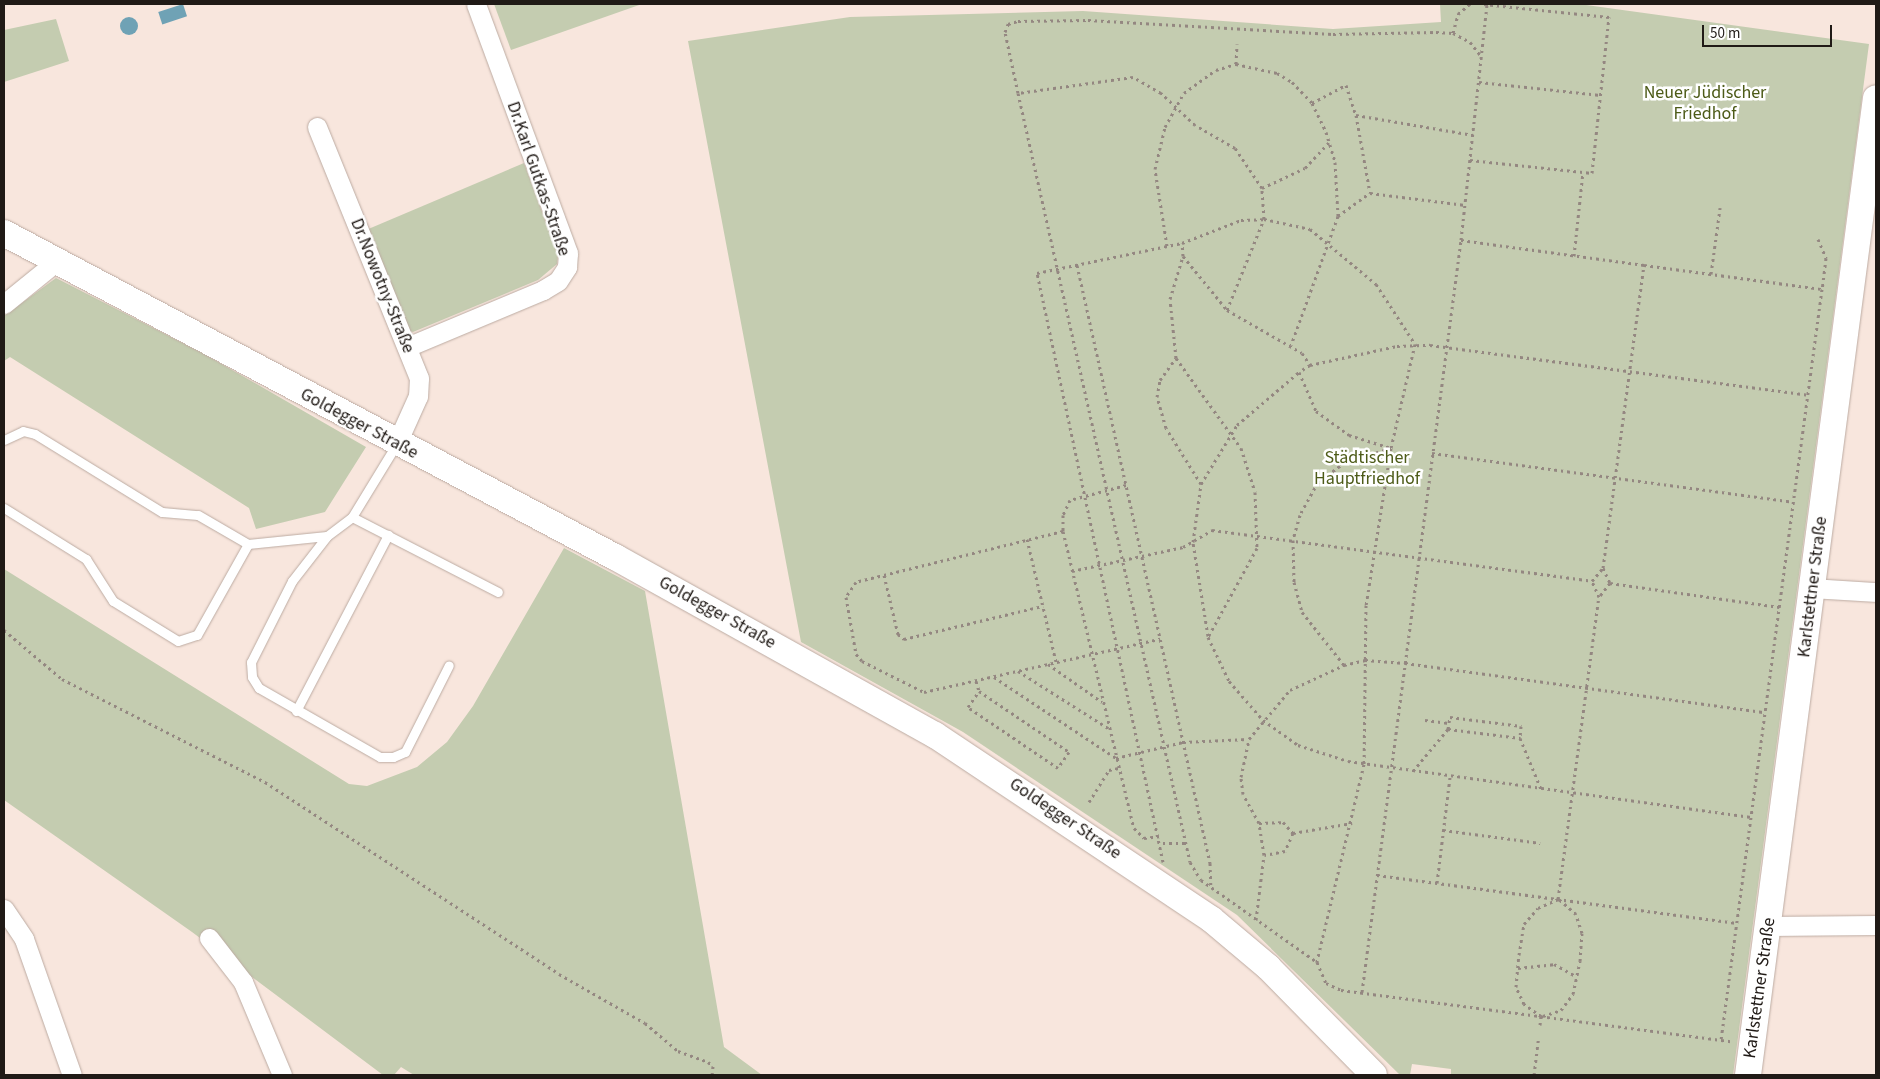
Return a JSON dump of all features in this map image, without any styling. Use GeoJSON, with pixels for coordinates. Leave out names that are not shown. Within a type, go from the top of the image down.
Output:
{"type":"FeatureCollection","features":[{"type":"Feature","properties":{"kind":"street","name":"Dr.Karl Gutkas-Straße"},"geometry":{"type":"LineString","coordinates":[[406,348],[543,290],[558,281],[567,267],[568,253],[476,4]]}},
{"type":"Feature","properties":{"kind":"street","name":"Karlstettner Straße"},"geometry":{"type":"LineString","coordinates":[[1748,1075],[1876,98]]}},
{"type":"Feature","properties":{"kind":"street","name":"Dr.Nowotny-Straße"},"geometry":{"type":"LineString","coordinates":[[317,127],[420,386],[396,445]]}},
{"type":"Feature","properties":{"kind":"street","name":"Goldegger Straße"},"geometry":{"type":"LineString","coordinates":[[4,233],[396,445],[614,557],[872,698],[992,770],[1163,885],[1240,942],[1374,1075]]}},
{"type":"Feature","properties":{"kind":"street"},"geometry":{"type":"LineString","coordinates":[[4,304],[57,261]]}},
{"type":"Feature","properties":{"kind":"street"},"geometry":{"type":"LineString","coordinates":[[1812,588],[1876,592]]}},
{"type":"Feature","properties":{"kind":"street"},"geometry":{"type":"LineString","coordinates":[[4,909],[24,940],[72,1075]]}},
{"type":"Feature","properties":{"kind":"street"},"geometry":{"type":"LineString","coordinates":[[1768,926],[1876,925]]}},
{"type":"Feature","properties":{"kind":"street"},"geometry":{"type":"LineString","coordinates":[[209,938],[243,982],[282,1075]]}},
{"type":"Feature","properties":{"kind":"lane"},"geometry":{"type":"LineString","coordinates":[[4,440],[24,431],[35,434],[162,512],[198,515],[248,544],[327,536]]}},
{"type":"Feature","properties":{"kind":"lane"},"geometry":{"type":"LineString","coordinates":[[396,445],[352,517],[327,536],[292,581],[251,662],[252,677],[259,688],[296,711],[380,757],[393,757],[405,752],[449,665]]}},
{"type":"Feature","properties":{"kind":"lane"},"geometry":{"type":"LineString","coordinates":[[4,508],[86,559],[113,601],[178,641],[197,636],[248,544]]}},
{"type":"Feature","properties":{"kind":"lane"},"geometry":{"type":"LineString","coordinates":[[352,517],[498,592]]}},
{"type":"Feature","properties":{"kind":"lane"},"geometry":{"type":"LineString","coordinates":[[296,711],[388,535]]}},
{"type":"Feature","properties":{"kind":"path"},"geometry":{"type":"LineString","coordinates":[[1453,33],[1458,14],[1470,4]]}},
{"type":"Feature","properties":{"kind":"path"},"geometry":{"type":"LineString","coordinates":[[1362,992],[1461,240],[1470,160],[1482,57],[1486,4],[1609,17],[1592,173],[1470,160]]}},
{"type":"Feature","properties":{"kind":"path"},"geometry":{"type":"LineString","coordinates":[[1482,57],[1470,42],[1453,33],[1333,34],[1088,20],[1018,21],[1008,24],[1005,32],[1190,862],[1211,888],[1317,962],[1326,983],[1362,992],[1752,1044]]}},
{"type":"Feature","properties":{"kind":"path"},"geometry":{"type":"LineString","coordinates":[[1236,64],[1237,44]]}},
{"type":"Feature","properties":{"kind":"path"},"geometry":{"type":"LineString","coordinates":[[1168,246],[1155,169],[1174,107],[1199,80],[1236,64],[1276,73],[1312,104],[1330,142],[1338,216],[1291,345]]}},
{"type":"Feature","properties":{"kind":"path"},"geometry":{"type":"LineString","coordinates":[[1018,93],[1133,77],[1161,92],[1174,107],[1234,148],[1262,188],[1264,219],[1227,310]]}},
{"type":"Feature","properties":{"kind":"path"},"geometry":{"type":"LineString","coordinates":[[1479,82],[1600,94]]}},
{"type":"Feature","properties":{"kind":"path"},"geometry":{"type":"LineString","coordinates":[[1312,104],[1346,85],[1356,116],[1370,193]]}},
{"type":"Feature","properties":{"kind":"path"},"geometry":{"type":"LineString","coordinates":[[1356,116],[1473,135]]}},
{"type":"Feature","properties":{"kind":"path"},"geometry":{"type":"LineString","coordinates":[[1262,188],[1305,168],[1330,142]]}},
{"type":"Feature","properties":{"kind":"path"},"geometry":{"type":"LineString","coordinates":[[1574,256],[1583,172]]}},
{"type":"Feature","properties":{"kind":"path"},"geometry":{"type":"LineString","coordinates":[[1338,216],[1370,193],[1465,205]]}},
{"type":"Feature","properties":{"kind":"path"},"geometry":{"type":"LineString","coordinates":[[1711,274],[1720,208]]}},
{"type":"Feature","properties":{"kind":"path"},"geometry":{"type":"LineString","coordinates":[[1163,885],[1163,843],[1118,648],[1037,273],[1182,243],[1241,220],[1264,219],[1310,229],[1328,241],[1376,284],[1416,344],[1391,448],[1372,551],[1365,660],[1364,764],[1352,824],[1317,962]]}},
{"type":"Feature","properties":{"kind":"path"},"geometry":{"type":"LineString","coordinates":[[1721,1040],[1826,258],[1818,239]]}},
{"type":"Feature","properties":{"kind":"path"},"geometry":{"type":"LineString","coordinates":[[1461,240],[1822,289]]}},
{"type":"Feature","properties":{"kind":"path"},"geometry":{"type":"LineString","coordinates":[[1182,243],[1183,256],[1170,299],[1176,358],[1241,448],[1251,478],[1259,534],[1251,564],[1208,636]]}},
{"type":"Feature","properties":{"kind":"path"},"geometry":{"type":"LineString","coordinates":[[1183,256],[1227,310],[1291,345],[1310,364]]}},
{"type":"Feature","properties":{"kind":"path"},"geometry":{"type":"LineString","coordinates":[[1077,265],[1210,863],[1211,888]]}},
{"type":"Feature","properties":{"kind":"path"},"geometry":{"type":"LineString","coordinates":[[1610,583],[1603,568],[1644,265]]}},
{"type":"Feature","properties":{"kind":"path"},"geometry":{"type":"LineString","coordinates":[[1751,817],[1392,769],[1364,764],[1298,745],[1263,720],[1229,681],[1208,636],[1193,542],[1201,484],[1230,434],[1263,399],[1310,364],[1416,344],[1447,346],[1808,395]]}},
{"type":"Feature","properties":{"kind":"path"},"geometry":{"type":"LineString","coordinates":[[1176,358],[1160,380],[1159,413],[1201,484]]}},
{"type":"Feature","properties":{"kind":"path"},"geometry":{"type":"LineString","coordinates":[[1299,372],[1306,396],[1330,423],[1391,448]]}},
{"type":"Feature","properties":{"kind":"path"},"geometry":{"type":"LineString","coordinates":[[1344,665],[1302,612],[1294,582],[1293,540],[1300,515],[1318,482],[1345,462],[1391,448]]}},
{"type":"Feature","properties":{"kind":"path"},"geometry":{"type":"LineString","coordinates":[[1432,453],[1793,502]]}},
{"type":"Feature","properties":{"kind":"path"},"geometry":{"type":"LineString","coordinates":[[1126,484],[1084,493],[1070,500],[1063,515],[1063,531],[1090,654],[1134,828],[1144,838],[1161,836]]}},
{"type":"Feature","properties":{"kind":"path"},"geometry":{"type":"LineString","coordinates":[[1072,571],[1123,561],[1193,542],[1212,530],[1259,534],[1592,581]]}},
{"type":"Feature","properties":{"kind":"path"},"geometry":{"type":"LineString","coordinates":[[1063,531],[884,575],[848,588],[846,597],[862,661],[924,692],[1160,639]]}},
{"type":"Feature","properties":{"kind":"path"},"geometry":{"type":"LineString","coordinates":[[1028,539],[1056,662]]}},
{"type":"Feature","properties":{"kind":"path"},"geometry":{"type":"LineString","coordinates":[[1592,581],[1603,568]]}},
{"type":"Feature","properties":{"kind":"path"},"geometry":{"type":"LineString","coordinates":[[884,575],[898,634],[904,639],[1043,606]]}},
{"type":"Feature","properties":{"kind":"path"},"geometry":{"type":"LineString","coordinates":[[1592,581],[1599,598]]}},
{"type":"Feature","properties":{"kind":"path"},"geometry":{"type":"LineString","coordinates":[[1610,583],[1779,606]]}},
{"type":"Feature","properties":{"kind":"path"},"geometry":{"type":"LineString","coordinates":[[1558,899],[1599,598],[1610,583]]}},
{"type":"Feature","properties":{"kind":"path"},"geometry":{"type":"LineString","coordinates":[[4,630],[62,680],[265,782],[559,974],[645,1023],[678,1051],[708,1062],[713,1066],[712,1075]]}},
{"type":"Feature","properties":{"kind":"path"},"geometry":{"type":"LineString","coordinates":[[1256,920],[1264,855],[1259,823],[1243,794],[1241,777],[1249,739],[1290,690],[1344,665],[1365,660],[1405,663],[1765,712]]}},
{"type":"Feature","properties":{"kind":"path"},"geometry":{"type":"LineString","coordinates":[[1048,664],[1102,702]]}},
{"type":"Feature","properties":{"kind":"path"},"geometry":{"type":"LineString","coordinates":[[1018,671],[1109,728]]}},
{"type":"Feature","properties":{"kind":"path"},"geometry":{"type":"LineString","coordinates":[[994,677],[1116,758],[1183,742],[1249,739]]}},
{"type":"Feature","properties":{"kind":"path"},"geometry":{"type":"LineString","coordinates":[[976,681],[979,690],[1069,752],[1058,768],[968,707],[979,690]]}},
{"type":"Feature","properties":{"kind":"path"},"geometry":{"type":"LineString","coordinates":[[1413,771],[1448,729],[1450,717],[1521,726],[1520,738],[1541,789]]}},
{"type":"Feature","properties":{"kind":"path"},"geometry":{"type":"LineString","coordinates":[[1425,720],[1449,723]]}},
{"type":"Feature","properties":{"kind":"path"},"geometry":{"type":"LineString","coordinates":[[1448,729],[1520,738]]}},
{"type":"Feature","properties":{"kind":"path"},"geometry":{"type":"LineString","coordinates":[[1089,802],[1109,770],[1118,768]]}},
{"type":"Feature","properties":{"kind":"path"},"geometry":{"type":"LineString","coordinates":[[1437,883],[1450,776]]}},
{"type":"Feature","properties":{"kind":"path"},"geometry":{"type":"LineString","coordinates":[[1259,823],[1283,822],[1293,833]]}},
{"type":"Feature","properties":{"kind":"path"},"geometry":{"type":"LineString","coordinates":[[1293,833],[1352,824]]}},
{"type":"Feature","properties":{"kind":"path"},"geometry":{"type":"LineString","coordinates":[[1443,830],[1540,843]]}},
{"type":"Feature","properties":{"kind":"path"},"geometry":{"type":"LineString","coordinates":[[1264,855],[1285,851],[1293,833]]}},
{"type":"Feature","properties":{"kind":"path"},"geometry":{"type":"LineString","coordinates":[[1163,843],[1185,843]]}},
{"type":"Feature","properties":{"kind":"path"},"geometry":{"type":"LineString","coordinates":[[1377,875],[1737,923]]}},
{"type":"Feature","properties":{"kind":"path"},"geometry":{"type":"LineString","coordinates":[[1541,1016],[1524,1004],[1516,987],[1524,924],[1538,908],[1558,899]]}},
{"type":"Feature","properties":{"kind":"path"},"geometry":{"type":"LineString","coordinates":[[1541,1016],[1561,1010],[1573,994],[1576,976],[1582,933],[1576,914],[1558,899]]}},
{"type":"Feature","properties":{"kind":"path"},"geometry":{"type":"LineString","coordinates":[[1518,968],[1554,964],[1576,976]]}},
{"type":"Feature","properties":{"kind":"path"},"geometry":{"type":"LineString","coordinates":[[1540,1025],[1541,1016]]}},
{"type":"Feature","properties":{"kind":"path"},"geometry":{"type":"LineString","coordinates":[[1534,1075],[1538,1040]]}},
{"type":"Feature","properties":{"kind":"path"},"geometry":{"type":"LineString","coordinates":[[664,1075],[675,1075]]}},
{"type":"Feature","properties":{"kind":"green space"},"geometry":{"type":"Polygon","coordinates":[[[494,4],[642,4],[511,50],[494,4]]]}},
{"type":"Feature","properties":{"kind":"green space","name":"Städtischer Hauptfriedhof"},"geometry":{"type":"Polygon","coordinates":[[[1440,4],[1579,4],[1869,44],[1733,1075],[1451,1075],[1451,1069],[1412,1064],[1410,1075],[1400,1075],[1237,915],[963,732],[801,642],[688,41],[850,17],[1083,11],[1333,29],[1441,22],[1440,4]]]}},
{"type":"Feature","properties":{"kind":"green space"},"geometry":{"type":"Polygon","coordinates":[[[56,19],[69,61],[4,82],[4,30],[56,19]]]}},
{"type":"Feature","properties":{"kind":"green space"},"geometry":{"type":"Polygon","coordinates":[[[524,163],[558,255],[557,264],[538,280],[413,332],[407,330],[366,230],[524,163]]]}},
{"type":"Feature","properties":{"kind":"green space"},"geometry":{"type":"Polygon","coordinates":[[[56,278],[206,355],[366,447],[325,512],[256,529],[249,508],[10,357],[4,361],[4,316],[56,278]]]}},
{"type":"Feature","properties":{"kind":"green space"},"geometry":{"type":"Polygon","coordinates":[[[564,548],[645,591],[724,1047],[762,1075],[414,1075],[401,1067],[394,1075],[383,1075],[192,932],[4,800],[4,569],[349,784],[367,786],[417,767],[447,742],[473,706],[564,548]]]}},
{"type":"Feature","properties":{"kind":"water"},"geometry":{"type":"Polygon","coordinates":[[[183,4],[187,16],[162,24],[158,12],[183,4]]]}},
{"type":"Feature","properties":{"kind":"water"},"geometry":{"type":"Polygon","coordinates":[[[129,17],[135,20],[138,26],[135,32],[129,35],[123,32],[120,26],[123,20],[129,17]]]}},
{"type":"Feature","properties":{"kind":"park label","name":"Neuer Jüdischer Friedhof"},"geometry":{"type":"Point","coordinates":[1705,104]}}]}
